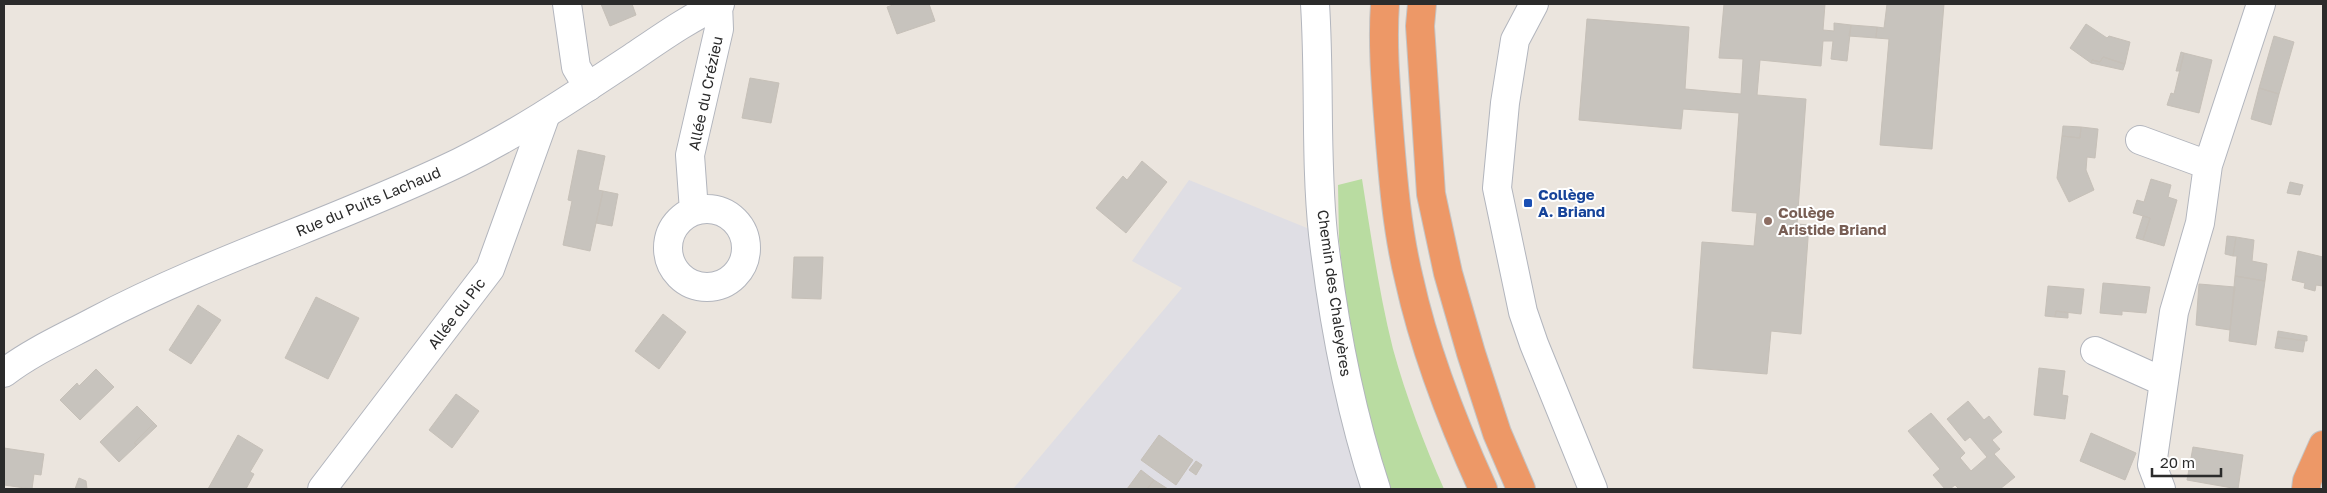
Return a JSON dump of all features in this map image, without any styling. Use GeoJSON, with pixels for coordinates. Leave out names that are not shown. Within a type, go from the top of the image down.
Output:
{"type":"FeatureCollection","features":[{"type":"Feature","properties":{"kind":"highway"},"geometry":{"type":"LineString","coordinates":[[1385,4],[1383,22],[1395,196],[1408,278],[1432,364],[1459,437],[1483,489]]}},
{"type":"Feature","properties":{"kind":"highway"},"geometry":{"type":"LineString","coordinates":[[1422,4],[1420,26],[1431,194],[1448,273],[1471,354],[1497,433],[1521,489]]}},
{"type":"Feature","properties":{"kind":"highway"},"geometry":{"type":"LineString","coordinates":[[2306,489],[2307,481],[2323,445]]}},
{"type":"Feature","properties":{"kind":"street"},"geometry":{"type":"LineString","coordinates":[[567,4],[576,67],[588,87]]}},
{"type":"Feature","properties":{"kind":"street","name":"Rue du Puits Lachaud"},"geometry":{"type":"LineString","coordinates":[[4,374],[68,336],[139,298],[216,263],[378,200],[461,162],[546,114],[692,18],[719,4]]}},
{"type":"Feature","properties":{"kind":"street","name":"Allée du Crézieu"},"geometry":{"type":"LineString","coordinates":[[694,211],[690,155],[719,29],[719,4]]}},
{"type":"Feature","properties":{"kind":"street","name":"Chemin des Chaleyères"},"geometry":{"type":"LineString","coordinates":[[1315,4],[1323,233],[1345,370],[1359,438],[1376,489]]}},
{"type":"Feature","properties":{"kind":"street"},"geometry":{"type":"LineString","coordinates":[[1534,4],[1515,40],[1505,103],[1497,188],[1523,312],[1541,362],[1593,489]]}},
{"type":"Feature","properties":{"kind":"street"},"geometry":{"type":"LineString","coordinates":[[2161,489],[2152,465],[2174,312],[2200,223],[2208,165],[2261,4]]}},
{"type":"Feature","properties":{"kind":"street","name":"Allée du Pic"},"geometry":{"type":"LineString","coordinates":[[322,489],[490,269],[546,114]]}},
{"type":"Feature","properties":{"kind":"street"},"geometry":{"type":"LineString","coordinates":[[2140,140],[2208,165]]}},
{"type":"Feature","properties":{"kind":"street"},"geometry":{"type":"LineString","coordinates":[[2095,351],[2164,382]]}},
{"type":"Feature","properties":{"kind":"shaded area"},"geometry":{"type":"Polygon","coordinates":[[[1189,180],[1339,241],[1344,285],[1366,412],[1389,489],[1013,489],[1182,288],[1132,261],[1189,180]]]}},
{"type":"Feature","properties":{"kind":"green space"},"geometry":{"type":"Polygon","coordinates":[[[1362,179],[1379,286],[1393,349],[1416,420],[1444,489],[1389,489],[1366,412],[1344,285],[1339,240],[1338,185],[1362,179]]]}},
{"type":"Feature","properties":{"kind":"building"},"geometry":{"type":"Polygon","coordinates":[[[601,4],[632,4],[636,15],[610,26],[601,4]]]}},
{"type":"Feature","properties":{"kind":"building"},"geometry":{"type":"Polygon","coordinates":[[[896,4],[929,4],[935,21],[897,34],[887,7],[896,4]]]}},
{"type":"Feature","properties":{"kind":"building"},"geometry":{"type":"Polygon","coordinates":[[[1724,4],[1825,4],[1823,30],[1834,31],[1834,23],[1851,25],[1847,61],[1831,59],[1833,41],[1823,41],[1821,66],[1760,60],[1757,95],[1806,99],[1797,224],[1809,225],[1801,334],[1771,331],[1767,374],[1693,368],[1702,242],[1754,246],[1757,213],[1732,211],[1739,113],[1683,109],[1681,129],[1579,120],[1587,19],[1689,27],[1685,89],[1741,94],[1743,59],[1719,58],[1724,4]]]}},
{"type":"Feature","properties":{"kind":"building"},"geometry":{"type":"Polygon","coordinates":[[[1887,4],[1944,4],[1932,149],[1880,145],[1889,39],[1876,38],[1877,27],[1884,28],[1887,4]]]}},
{"type":"Feature","properties":{"kind":"building"},"geometry":{"type":"Polygon","coordinates":[[[2086,24],[2107,38],[2109,36],[2130,42],[2125,64],[2103,57],[2100,62],[2092,60],[2091,63],[2070,48],[2086,24]]]}},
{"type":"Feature","properties":{"kind":"building"},"geometry":{"type":"Polygon","coordinates":[[[1851,25],[1877,27],[1876,38],[1849,36],[1851,25]]]}},
{"type":"Feature","properties":{"kind":"building"},"geometry":{"type":"Polygon","coordinates":[[[2274,36],[2294,42],[2279,94],[2259,88],[2274,36]]]}},
{"type":"Feature","properties":{"kind":"building"},"geometry":{"type":"Polygon","coordinates":[[[2181,52],[2184,53],[2180,71],[2176,71],[2181,52]]]}},
{"type":"Feature","properties":{"kind":"building"},"geometry":{"type":"Polygon","coordinates":[[[2184,53],[2212,60],[2199,113],[2167,105],[2171,93],[2174,94],[2184,53]]]}},
{"type":"Feature","properties":{"kind":"building"},"geometry":{"type":"Polygon","coordinates":[[[2103,57],[2125,64],[2123,70],[2091,63],[2092,60],[2100,62],[2103,57]]]}},
{"type":"Feature","properties":{"kind":"building"},"geometry":{"type":"Polygon","coordinates":[[[750,78],[779,83],[771,123],[742,118],[750,78]]]}},
{"type":"Feature","properties":{"kind":"building"},"geometry":{"type":"Polygon","coordinates":[[[2259,88],[2279,94],[2271,125],[2251,119],[2259,88]]]}},
{"type":"Feature","properties":{"kind":"building"},"geometry":{"type":"Polygon","coordinates":[[[2063,126],[2081,127],[2080,138],[2062,136],[2063,126]]]}},
{"type":"Feature","properties":{"kind":"building"},"geometry":{"type":"Polygon","coordinates":[[[2081,127],[2098,129],[2095,158],[2087,157],[2086,170],[2094,190],[2069,202],[2057,178],[2062,136],[2080,138],[2081,127]]]}},
{"type":"Feature","properties":{"kind":"building"},"geometry":{"type":"Polygon","coordinates":[[[578,150],[605,156],[598,190],[603,191],[590,251],[563,245],[572,201],[568,200],[578,150]]]}},
{"type":"Feature","properties":{"kind":"building"},"geometry":{"type":"Polygon","coordinates":[[[1142,161],[1167,182],[1126,233],[1096,208],[1123,176],[1127,180],[1142,161]]]}},
{"type":"Feature","properties":{"kind":"building"},"geometry":{"type":"Polygon","coordinates":[[[2151,179],[2171,185],[2168,197],[2177,200],[2164,246],[2143,240],[2150,218],[2133,213],[2137,200],[2144,202],[2151,179]]]}},
{"type":"Feature","properties":{"kind":"building"},"geometry":{"type":"Polygon","coordinates":[[[2290,182],[2303,185],[2300,195],[2287,193],[2290,182]]]}},
{"type":"Feature","properties":{"kind":"building"},"geometry":{"type":"Polygon","coordinates":[[[603,191],[618,194],[612,226],[596,223],[603,191]]]}},
{"type":"Feature","properties":{"kind":"building"},"geometry":{"type":"Polygon","coordinates":[[[2143,216],[2150,218],[2143,240],[2136,238],[2143,216]]]}},
{"type":"Feature","properties":{"kind":"building"},"geometry":{"type":"Polygon","coordinates":[[[2227,236],[2236,237],[2233,256],[2225,254],[2227,236]]]}},
{"type":"Feature","properties":{"kind":"building"},"geometry":{"type":"Polygon","coordinates":[[[2236,237],[2254,240],[2252,261],[2267,264],[2265,281],[2235,276],[2237,256],[2233,256],[2236,237]]]}},
{"type":"Feature","properties":{"kind":"building"},"geometry":{"type":"Polygon","coordinates":[[[2298,251],[2323,257],[2323,286],[2316,285],[2315,291],[2304,288],[2305,283],[2292,280],[2298,251]]]}},
{"type":"Feature","properties":{"kind":"building"},"geometry":{"type":"Polygon","coordinates":[[[794,257],[823,257],[821,299],[792,298],[794,257]]]}},
{"type":"Feature","properties":{"kind":"building"},"geometry":{"type":"Polygon","coordinates":[[[2235,276],[2265,281],[2256,345],[2229,341],[2235,276]]]}},
{"type":"Feature","properties":{"kind":"building"},"geometry":{"type":"Polygon","coordinates":[[[2103,283],[2150,287],[2146,313],[2122,311],[2122,315],[2100,313],[2103,283]]]}},
{"type":"Feature","properties":{"kind":"building"},"geometry":{"type":"Polygon","coordinates":[[[2199,284],[2235,287],[2230,330],[2196,325],[2199,284]]]}},
{"type":"Feature","properties":{"kind":"building"},"geometry":{"type":"Polygon","coordinates":[[[2048,286],[2084,289],[2081,314],[2056,311],[2055,317],[2045,316],[2048,286]]]}},
{"type":"Feature","properties":{"kind":"building"},"geometry":{"type":"Polygon","coordinates":[[[316,297],[359,318],[328,379],[285,358],[316,297]]]}},
{"type":"Feature","properties":{"kind":"building"},"geometry":{"type":"Polygon","coordinates":[[[198,305],[221,320],[191,364],[169,350],[198,305]]]}},
{"type":"Feature","properties":{"kind":"building"},"geometry":{"type":"Polygon","coordinates":[[[2056,311],[2068,313],[2068,318],[2055,317],[2056,311]]]}},
{"type":"Feature","properties":{"kind":"building"},"geometry":{"type":"Polygon","coordinates":[[[663,314],[686,332],[659,369],[635,351],[663,314]]]}},
{"type":"Feature","properties":{"kind":"building"},"geometry":{"type":"Polygon","coordinates":[[[2278,331],[2307,336],[2307,341],[2277,337],[2278,331]]]}},
{"type":"Feature","properties":{"kind":"building"},"geometry":{"type":"Polygon","coordinates":[[[2277,337],[2305,341],[2303,352],[2275,348],[2277,337]]]}},
{"type":"Feature","properties":{"kind":"building"},"geometry":{"type":"Polygon","coordinates":[[[2039,368],[2065,371],[2062,395],[2068,396],[2065,419],[2034,415],[2039,368]]]}},
{"type":"Feature","properties":{"kind":"building"},"geometry":{"type":"Polygon","coordinates":[[[96,369],[114,387],[80,420],[60,400],[77,383],[79,386],[96,369]]]}},
{"type":"Feature","properties":{"kind":"building"},"geometry":{"type":"Polygon","coordinates":[[[456,394],[479,411],[452,448],[429,430],[456,394]]]}},
{"type":"Feature","properties":{"kind":"building"},"geometry":{"type":"Polygon","coordinates":[[[1968,401],[1984,420],[1989,416],[2002,432],[1992,440],[2000,449],[1994,454],[2015,477],[2000,489],[1959,489],[1955,485],[1950,489],[1945,489],[1933,475],[1940,469],[1908,431],[1931,413],[1965,453],[1960,458],[1971,471],[1987,457],[1970,437],[1965,441],[1947,419],[1968,401]]]}},
{"type":"Feature","properties":{"kind":"building"},"geometry":{"type":"Polygon","coordinates":[[[137,406],[154,423],[134,443],[137,445],[119,462],[100,442],[137,406]]]}},
{"type":"Feature","properties":{"kind":"building"},"geometry":{"type":"Polygon","coordinates":[[[154,423],[157,426],[137,445],[134,443],[154,423]]]}},
{"type":"Feature","properties":{"kind":"building"},"geometry":{"type":"Polygon","coordinates":[[[2091,433],[2136,453],[2125,480],[2080,461],[2091,433]]]}},
{"type":"Feature","properties":{"kind":"building"},"geometry":{"type":"Polygon","coordinates":[[[238,435],[263,450],[250,472],[254,474],[246,489],[208,489],[238,435]]]}},
{"type":"Feature","properties":{"kind":"building"},"geometry":{"type":"Polygon","coordinates":[[[1159,435],[1193,460],[1176,485],[1141,460],[1159,435]]]}},
{"type":"Feature","properties":{"kind":"building"},"geometry":{"type":"Polygon","coordinates":[[[2193,447],[2243,455],[2238,489],[2187,480],[2193,447]]]}},
{"type":"Feature","properties":{"kind":"building"},"geometry":{"type":"Polygon","coordinates":[[[4,448],[44,454],[41,475],[34,474],[32,489],[4,485],[4,448]]]}},
{"type":"Feature","properties":{"kind":"building"},"geometry":{"type":"Polygon","coordinates":[[[1196,461],[1202,465],[1196,475],[1189,470],[1196,461]]]}},
{"type":"Feature","properties":{"kind":"building"},"geometry":{"type":"Polygon","coordinates":[[[1141,470],[1154,480],[1147,489],[1127,489],[1141,470]]]}},
{"type":"Feature","properties":{"kind":"building"},"geometry":{"type":"Polygon","coordinates":[[[79,478],[86,481],[87,489],[75,489],[79,478]]]}},
{"type":"Feature","properties":{"kind":"building"},"geometry":{"type":"Polygon","coordinates":[[[1154,480],[1168,489],[1147,489],[1154,480]]]}},
{"type":"Feature","properties":{"kind":"place","name":"Collège A. Briand"},"geometry":{"type":"Point","coordinates":[1528,203]}},
{"type":"Feature","properties":{"kind":"place","name":"Collège Aristide Briand"},"geometry":{"type":"Point","coordinates":[1768,221]}}]}
